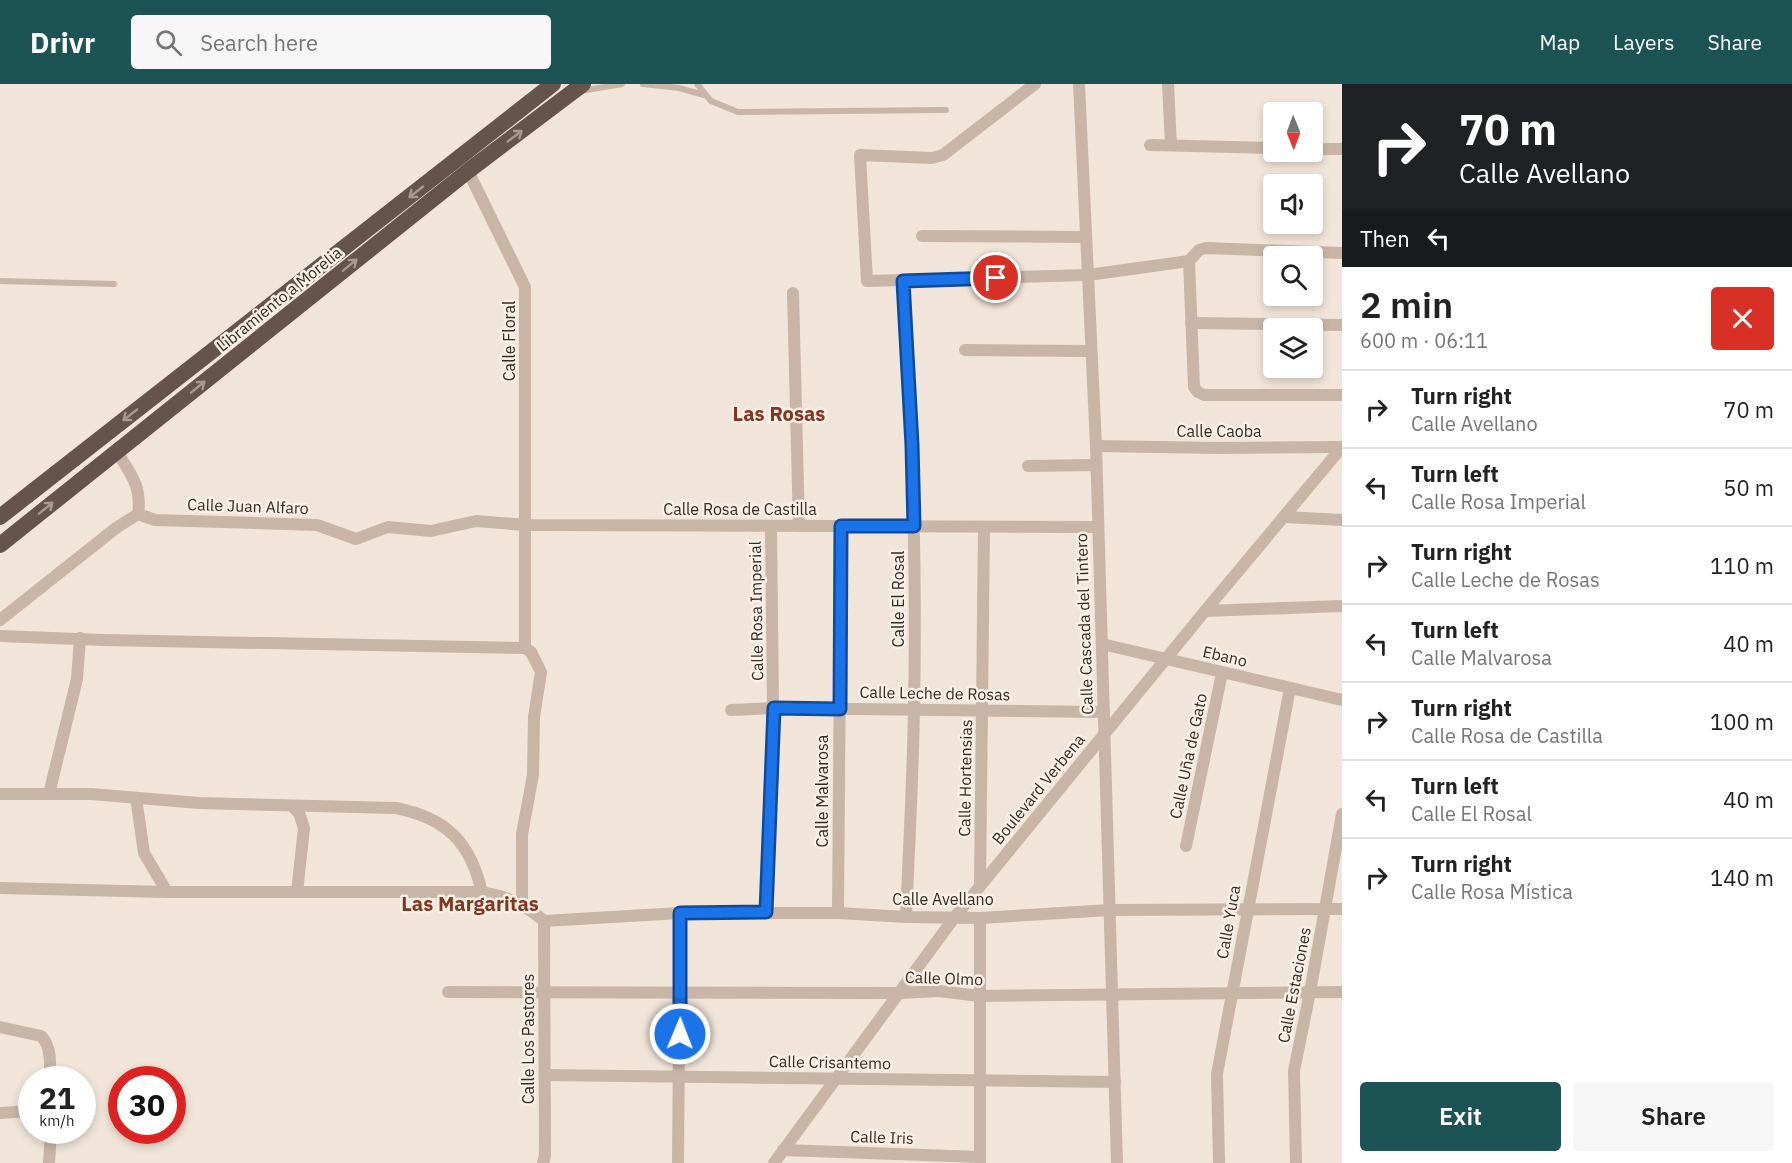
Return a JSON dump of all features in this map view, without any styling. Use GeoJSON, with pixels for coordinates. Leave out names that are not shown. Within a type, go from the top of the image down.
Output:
{"type":"FeatureCollection","features":[{"type":"Feature","properties":{"kind":"highway","name":"Libramiento a Morelia"},"geometry":{"type":"LineString","coordinates":[[0,517],[553,84]]}},
{"type":"Feature","properties":{"kind":"highway","name":"Libramiento a Morelia"},"geometry":{"type":"LineString","coordinates":[[0,545],[468,171],[578,88]]}},
{"type":"Feature","properties":{"kind":"street"},"geometry":{"type":"LineString","coordinates":[[1035,84],[943,155],[932,158],[860,155],[867,281],[1088,275],[1190,261]]}},
{"type":"Feature","properties":{"kind":"street","name":"Calle Cascada del Tintero"},"geometry":{"type":"LineString","coordinates":[[1079,84],[1096,446],[1117,1163]]}},
{"type":"Feature","properties":{"kind":"street"},"geometry":{"type":"LineString","coordinates":[[1168,84],[1170,145]]}},
{"type":"Feature","properties":{"kind":"street"},"geometry":{"type":"LineString","coordinates":[[1150,145],[1263,148]]}},
{"type":"Feature","properties":{"kind":"street"},"geometry":{"type":"LineString","coordinates":[[1323,149],[1342,149]]}},
{"type":"Feature","properties":{"kind":"street","name":"Calle Floral"},"geometry":{"type":"LineString","coordinates":[[468,171],[525,287],[525,648]]}},
{"type":"Feature","properties":{"kind":"street"},"geometry":{"type":"LineString","coordinates":[[922,236],[1086,237]]}},
{"type":"Feature","properties":{"kind":"street"},"geometry":{"type":"LineString","coordinates":[[1342,253],[1206,248],[1199,250],[1190,261],[1194,387],[1198,392],[1204,395],[1342,395]]}},
{"type":"Feature","properties":{"kind":"street","name":"Calle El Rosal"},"geometry":{"type":"LineString","coordinates":[[903,281],[914,526],[914,710],[906,917]]}},
{"type":"Feature","properties":{"kind":"street"},"geometry":{"type":"LineString","coordinates":[[793,293],[799,526]]}},
{"type":"Feature","properties":{"kind":"street"},"geometry":{"type":"LineString","coordinates":[[1191,323],[1342,325]]}},
{"type":"Feature","properties":{"kind":"street"},"geometry":{"type":"LineString","coordinates":[[965,350],[1091,351]]}},
{"type":"Feature","properties":{"kind":"street","name":"Calle Caoba"},"geometry":{"type":"LineString","coordinates":[[1096,446],[1342,447]]}},
{"type":"Feature","properties":{"kind":"street","name":"Boulevard Verbena"},"geometry":{"type":"LineString","coordinates":[[774,1163],[954,918],[1342,447]]}},
{"type":"Feature","properties":{"kind":"street"},"geometry":{"type":"LineString","coordinates":[[0,620],[116,528],[138,514],[139,490],[135,479],[117,452]]}},
{"type":"Feature","properties":{"kind":"street"},"geometry":{"type":"LineString","coordinates":[[1028,466],[1096,465]]}},
{"type":"Feature","properties":{"kind":"street","name":"Calle Juan Alfaro"},"geometry":{"type":"LineString","coordinates":[[138,514],[155,520],[317,525],[356,539],[388,526],[431,531],[476,521],[525,525]]}},
{"type":"Feature","properties":{"kind":"street"},"geometry":{"type":"LineString","coordinates":[[1285,518],[1342,520]]}},
{"type":"Feature","properties":{"kind":"street","name":"Calle Rosa de Castilla"},"geometry":{"type":"LineString","coordinates":[[525,525],[1098,528]]}},
{"type":"Feature","properties":{"kind":"street","name":"Calle Rosa Imperial"},"geometry":{"type":"LineString","coordinates":[[766,912],[774,708],[771,526]]}},
{"type":"Feature","properties":{"kind":"street","name":"Calle Malvarosa"},"geometry":{"type":"LineString","coordinates":[[838,913],[841,526]]}},
{"type":"Feature","properties":{"kind":"street","name":"Calle Hortensias"},"geometry":{"type":"LineString","coordinates":[[980,886],[984,527]]}},
{"type":"Feature","properties":{"kind":"street"},"geometry":{"type":"LineString","coordinates":[[1205,611],[1342,606]]}},
{"type":"Feature","properties":{"kind":"street"},"geometry":{"type":"LineString","coordinates":[[0,636],[525,648],[531,652],[541,672],[534,717],[533,775],[522,834],[522,904]]}},
{"type":"Feature","properties":{"kind":"street"},"geometry":{"type":"LineString","coordinates":[[49,794],[77,680],[80,638]]}},
{"type":"Feature","properties":{"kind":"street","name":"Ebano"},"geometry":{"type":"LineString","coordinates":[[1102,644],[1342,700]]}},
{"type":"Feature","properties":{"kind":"street","name":"Calle Uña de Gato"},"geometry":{"type":"LineString","coordinates":[[1186,846],[1222,673]]}},
{"type":"Feature","properties":{"kind":"street","name":"Calle Yuca"},"geometry":{"type":"LineString","coordinates":[[1219,1163],[1217,1074],[1290,688]]}},
{"type":"Feature","properties":{"kind":"street","name":"Calle Leche de Rosas"},"geometry":{"type":"LineString","coordinates":[[731,710],[774,708],[1104,712]]}},
{"type":"Feature","properties":{"kind":"street"},"geometry":{"type":"LineString","coordinates":[[0,794],[91,794],[199,803],[396,808],[418,812],[437,821],[455,835],[468,852],[477,872],[482,892]]}},
{"type":"Feature","properties":{"kind":"street"},"geometry":{"type":"LineString","coordinates":[[136,798],[144,853],[167,892]]}},
{"type":"Feature","properties":{"kind":"street"},"geometry":{"type":"LineString","coordinates":[[292,806],[299,813],[304,828],[297,892]]}},
{"type":"Feature","properties":{"kind":"street","name":"Calle Estaciones"},"geometry":{"type":"LineString","coordinates":[[1296,1163],[1294,1071],[1342,814]]}},
{"type":"Feature","properties":{"kind":"street"},"geometry":{"type":"LineString","coordinates":[[0,888],[167,892],[482,892],[502,896],[522,904],[544,921]]}},
{"type":"Feature","properties":{"kind":"street","name":"Calle Avellano"},"geometry":{"type":"LineString","coordinates":[[544,921],[680,913],[838,913],[980,918],[1110,910],[1342,909]]}},
{"type":"Feature","properties":{"kind":"street"},"geometry":{"type":"LineString","coordinates":[[678,1163],[680,913]]}},
{"type":"Feature","properties":{"kind":"street"},"geometry":{"type":"LineString","coordinates":[[980,918],[980,1160]]}},
{"type":"Feature","properties":{"kind":"street","name":"Calle Los Pastores"},"geometry":{"type":"LineString","coordinates":[[544,921],[544,1160]]}},
{"type":"Feature","properties":{"kind":"street","name":"Calle Olmo"},"geometry":{"type":"LineString","coordinates":[[448,992],[900,993],[939,991],[979,996],[1342,992]]}},
{"type":"Feature","properties":{"kind":"street"},"geometry":{"type":"LineString","coordinates":[[0,1027],[41,1036],[48,1048],[49,1066]]}},
{"type":"Feature","properties":{"kind":"street","name":"Calle Crisantemo"},"geometry":{"type":"LineString","coordinates":[[545,1076],[1115,1082]]}},
{"type":"Feature","properties":{"kind":"street"},"geometry":{"type":"LineString","coordinates":[[0,1113],[18,1112]]}},
{"type":"Feature","properties":{"kind":"street"},"geometry":{"type":"LineString","coordinates":[[49,1163],[50,1144]]}},
{"type":"Feature","properties":{"kind":"street","name":"Calle Iris"},"geometry":{"type":"LineString","coordinates":[[783,1150],[980,1160]]}},
{"type":"Feature","properties":{"kind":"lane"},"geometry":{"type":"LineString","coordinates":[[578,88],[622,84]]}},
{"type":"Feature","properties":{"kind":"lane"},"geometry":{"type":"LineString","coordinates":[[643,84],[679,88],[705,95]]}},
{"type":"Feature","properties":{"kind":"lane"},"geometry":{"type":"LineString","coordinates":[[697,84],[711,100],[738,112],[946,110]]}},
{"type":"Feature","properties":{"kind":"lane"},"geometry":{"type":"LineString","coordinates":[[0,281],[114,284]]}},
{"type":"Feature","properties":{"kind":"district","name":"Las Rosas"},"geometry":{"type":"Point","coordinates":[779,413]}},
{"type":"Feature","properties":{"kind":"district","name":"Las Margaritas"},"geometry":{"type":"Point","coordinates":[470,903]}},
{"type":"Feature","properties":{"kind":"route"},"geometry":{"type":"LineString","coordinates":[[680,1034],[680,913],[766,912],[774,708],[840,709],[841,526],[914,526],[903,281],[996,278]]}}]}
